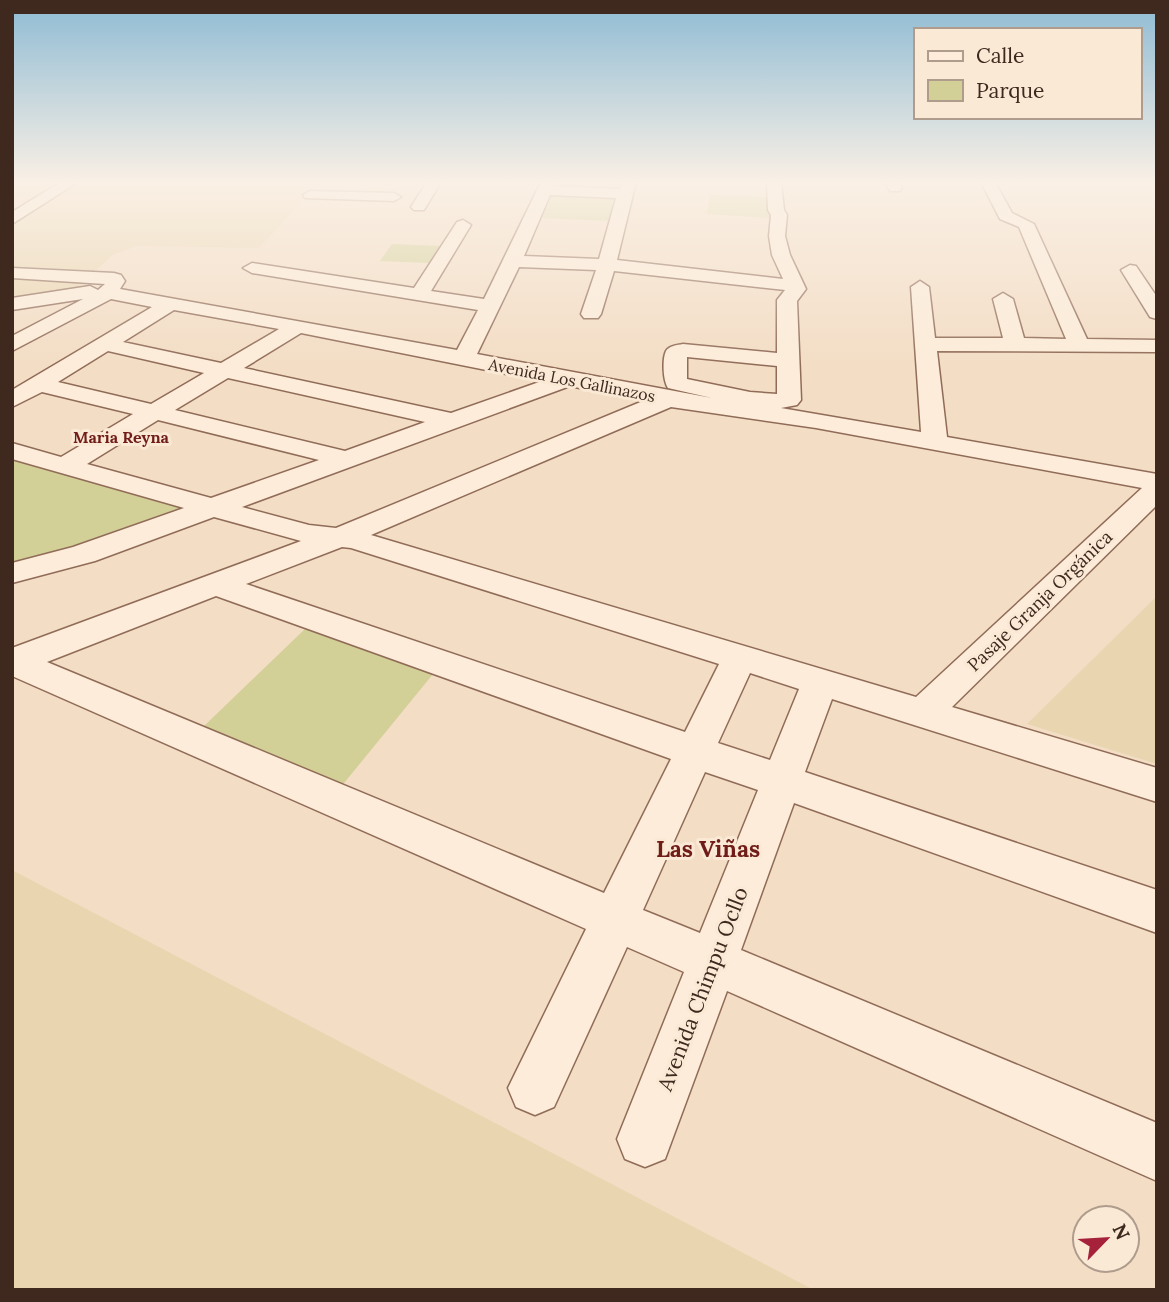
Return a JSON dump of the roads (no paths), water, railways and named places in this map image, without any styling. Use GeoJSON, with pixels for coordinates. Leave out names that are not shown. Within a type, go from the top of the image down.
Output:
{"type":"FeatureCollection","features":[{"type":"Feature","properties":{"kind":"street"},"geometry":{"type":"LineString","coordinates":[[420,295],[452,243]]}},
{"type":"Feature","properties":{"kind":"street"},"geometry":{"type":"LineString","coordinates":[[466,354],[521,243]]}},
{"type":"Feature","properties":{"kind":"street"},"geometry":{"type":"LineString","coordinates":[[591,314],[601,292],[612,243]]}},
{"type":"Feature","properties":{"kind":"street"},"geometry":{"type":"LineString","coordinates":[[778,243],[780,256],[797,289],[786,300],[788,361],[789,400],[785,402],[748,398],[676,383],[676,353],[682,350],[788,361]]}},
{"type":"Feature","properties":{"kind":"street"},"geometry":{"type":"LineString","coordinates":[[1034,243],[1079,345]]}},
{"type":"Feature","properties":{"kind":"street"},"geometry":{"type":"LineString","coordinates":[[674,271],[677,251]]}},
{"type":"Feature","properties":{"kind":"street"},"geometry":{"type":"LineString","coordinates":[[744,260],[746,280]]}},
{"type":"Feature","properties":{"kind":"street"},"geometry":{"type":"LineString","coordinates":[[513,261],[606,264],[796,286]]}},
{"type":"Feature","properties":{"kind":"street"},"geometry":{"type":"LineString","coordinates":[[252,268],[490,306]]}},
{"type":"Feature","properties":{"kind":"street"},"geometry":{"type":"LineString","coordinates":[[1130,270],[1157,313]]}},
{"type":"Feature","properties":{"kind":"street"},"geometry":{"type":"LineString","coordinates":[[12,273],[116,281],[107,293],[12,345]]}},
{"type":"Feature","properties":{"kind":"street"},"geometry":{"type":"LineString","coordinates":[[920,287],[935,442]]}},
{"type":"Feature","properties":{"kind":"street","name":"Avenida Los Gallinazos"},"geometry":{"type":"LineString","coordinates":[[12,304],[81,292],[107,293],[172,303],[466,354],[668,399],[935,442],[1157,482]]}},
{"type":"Feature","properties":{"kind":"street"},"geometry":{"type":"LineString","coordinates":[[1003,299],[1015,345]]}},
{"type":"Feature","properties":{"kind":"street"},"geometry":{"type":"LineString","coordinates":[[12,400],[172,303]]}},
{"type":"Feature","properties":{"kind":"street"},"geometry":{"type":"LineString","coordinates":[[64,466],[299,326]]}},
{"type":"Feature","properties":{"kind":"street"},"geometry":{"type":"LineString","coordinates":[[104,344],[452,421]]}},
{"type":"Feature","properties":{"kind":"street"},"geometry":{"type":"LineString","coordinates":[[926,344],[1157,346]]}},
{"type":"Feature","properties":{"kind":"street"},"geometry":{"type":"LineString","coordinates":[[12,573],[84,554],[569,379]]}},
{"type":"Feature","properties":{"kind":"street"},"geometry":{"type":"LineString","coordinates":[[39,384],[346,459]]}},
{"type":"Feature","properties":{"kind":"street"},"geometry":{"type":"LineString","coordinates":[[13,662],[340,537],[668,399]]}},
{"type":"Feature","properties":{"kind":"street"},"geometry":{"type":"LineString","coordinates":[[12,452],[307,534],[354,538],[1157,785]]}},
{"type":"Feature","properties":{"kind":"street","name":"Pasaje Granja Orgánica"},"geometry":{"type":"LineString","coordinates":[[923,713],[1157,489]]}},
{"type":"Feature","properties":{"kind":"street"},"geometry":{"type":"LineString","coordinates":[[216,586],[1157,912]]}},
{"type":"Feature","properties":{"kind":"street"},"geometry":{"type":"LineString","coordinates":[[535,1088],[740,656]]}},
{"type":"Feature","properties":{"kind":"street"},"geometry":{"type":"LineString","coordinates":[[13,662],[1157,1153]]}},
{"type":"Feature","properties":{"kind":"street","name":"Avenida Chimpu Ocllo"},"geometry":{"type":"LineString","coordinates":[[645,1139],[820,681]]}},
{"type":"Feature","properties":{"kind":"district","name":"Maria Reyna"},"geometry":{"type":"Point","coordinates":[121,437]}},
{"type":"Feature","properties":{"kind":"district","name":"Las Viñas"},"geometry":{"type":"Point","coordinates":[708,849]}}]}
